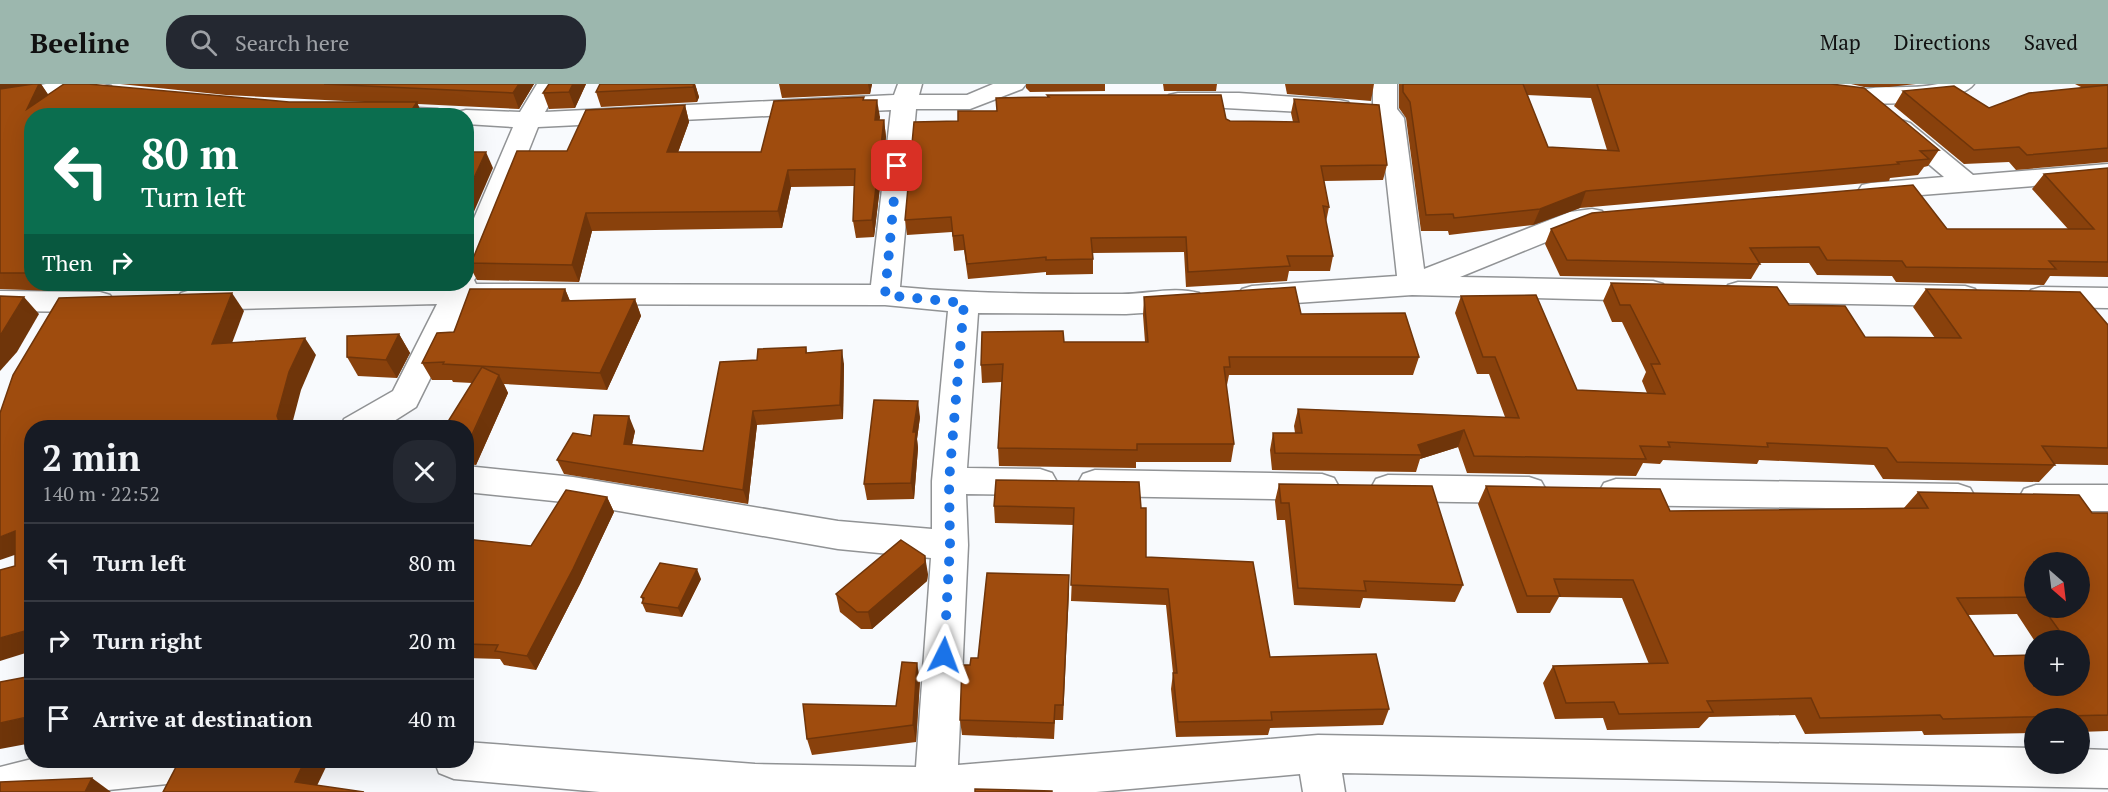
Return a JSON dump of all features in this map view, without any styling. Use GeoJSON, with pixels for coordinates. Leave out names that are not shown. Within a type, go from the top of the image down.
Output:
{"type":"FeatureCollection","features":[{"type":"Feature","properties":{"kind":"street"},"geometry":{"type":"LineString","coordinates":[[474,254],[528,120],[549,84]]}},
{"type":"Feature","properties":{"kind":"street"},"geometry":{"type":"LineString","coordinates":[[1239,100],[1277,84]]}},
{"type":"Feature","properties":{"kind":"street"},"geometry":{"type":"LineString","coordinates":[[1385,84],[1385,111]]}},
{"type":"Feature","properties":{"kind":"street"},"geometry":{"type":"LineString","coordinates":[[1962,84],[1945,91],[1922,95],[1854,94],[1967,183]]}},
{"type":"Feature","properties":{"kind":"street"},"geometry":{"type":"LineString","coordinates":[[0,99],[67,86],[123,93]]}},
{"type":"Feature","properties":{"kind":"street"},"geometry":{"type":"LineString","coordinates":[[885,295],[907,93]]}},
{"type":"Feature","properties":{"kind":"street"},"geometry":{"type":"LineString","coordinates":[[474,117],[528,120],[907,93],[970,102],[1021,93]]}},
{"type":"Feature","properties":{"kind":"street"},"geometry":{"type":"LineString","coordinates":[[1157,100],[1239,100],[1385,111],[1392,118],[1412,285]]}},
{"type":"Feature","properties":{"kind":"street"},"geometry":{"type":"LineString","coordinates":[[1850,193],[2108,172]]}},
{"type":"Feature","properties":{"kind":"street"},"geometry":{"type":"LineString","coordinates":[[1412,285],[1580,218],[1615,215]]}},
{"type":"Feature","properties":{"kind":"street"},"geometry":{"type":"LineString","coordinates":[[474,284],[885,295],[964,303],[1126,304],[1412,285],[1678,291]]}},
{"type":"Feature","properties":{"kind":"street"},"geometry":{"type":"LineString","coordinates":[[159,301],[337,291]]}},
{"type":"Feature","properties":{"kind":"street"},"geometry":{"type":"LineString","coordinates":[[370,420],[405,399],[459,291]]}},
{"type":"Feature","properties":{"kind":"street"},"geometry":{"type":"LineString","coordinates":[[1713,292],[2108,298]]}},
{"type":"Feature","properties":{"kind":"street"},"geometry":{"type":"LineString","coordinates":[[0,301],[71,293],[123,302]]}},
{"type":"Feature","properties":{"kind":"street"},"geometry":{"type":"LineString","coordinates":[[46,332],[71,293]]}},
{"type":"Feature","properties":{"kind":"street"},"geometry":{"type":"LineString","coordinates":[[936,786],[950,545],[949,481],[964,303]]}},
{"type":"Feature","properties":{"kind":"street"},"geometry":{"type":"LineString","coordinates":[[474,480],[573,490],[838,535],[950,545]]}},
{"type":"Feature","properties":{"kind":"street"},"geometry":{"type":"LineString","coordinates":[[949,481],[1554,491]]}},
{"type":"Feature","properties":{"kind":"street"},"geometry":{"type":"LineString","coordinates":[[1590,491],[2108,498]]}},
{"type":"Feature","properties":{"kind":"street"},"geometry":{"type":"LineString","coordinates":[[474,762],[683,779],[874,789],[1321,773],[2108,769]]}},
{"type":"Feature","properties":{"kind":"street"},"geometry":{"type":"LineString","coordinates":[[0,787],[35,778],[136,768]]}},
{"type":"Feature","properties":{"kind":"building"},"geometry":{"type":"Polygon","coordinates":[[[39,84],[27,108],[24,108],[24,273],[0,273],[0,89],[39,84]]]}},
{"type":"Feature","properties":{"kind":"building"},"geometry":{"type":"Polygon","coordinates":[[[64,84],[88,84],[289,102],[417,102],[413,108],[28,108],[64,84]]]}},
{"type":"Feature","properties":{"kind":"building"},"geometry":{"type":"Polygon","coordinates":[[[324,84],[519,84],[513,93],[324,84]]]}},
{"type":"Feature","properties":{"kind":"building"},"geometry":{"type":"Polygon","coordinates":[[[549,84],[573,84],[569,92],[543,93],[549,84]]]}},
{"type":"Feature","properties":{"kind":"building"},"geometry":{"type":"Polygon","coordinates":[[[600,84],[694,84],[693,87],[596,92],[600,84]]]}},
{"type":"Feature","properties":{"kind":"building"},"geometry":{"type":"Polygon","coordinates":[[[1403,84],[1523,84],[1548,147],[1619,151],[1597,84],[1831,84],[1864,88],[1939,150],[1920,151],[1929,159],[1897,162],[1899,164],[1586,191],[1540,209],[1454,218],[1453,214],[1426,215],[1410,102],[1403,92],[1403,84]]]}},
{"type":"Feature","properties":{"kind":"building"},"geometry":{"type":"Polygon","coordinates":[[[2108,85],[2108,148],[2027,155],[2019,147],[1974,150],[1903,91],[1954,86],[1989,108],[2029,93],[2108,85]]]}},
{"type":"Feature","properties":{"kind":"building"},"geometry":{"type":"Polygon","coordinates":[[[1047,95],[1221,95],[1226,119],[1230,121],[1299,122],[1294,99],[1379,105],[1387,165],[1321,166],[1329,207],[1323,206],[1333,256],[1287,256],[1290,266],[1188,272],[1186,237],[1091,238],[1093,259],[1046,260],[1046,257],[967,264],[963,235],[953,236],[951,217],[905,220],[914,122],[958,121],[958,111],[997,111],[996,98],[1049,97],[1047,95]]]}},
{"type":"Feature","properties":{"kind":"building"},"geometry":{"type":"Polygon","coordinates":[[[864,97],[863,100],[877,100],[875,120],[884,120],[872,220],[853,221],[855,169],[788,170],[778,211],[586,213],[572,265],[474,263],[474,256],[517,151],[567,151],[586,110],[685,105],[667,152],[761,152],[774,101],[864,97]]]}},
{"type":"Feature","properties":{"kind":"building"},"geometry":{"type":"Polygon","coordinates":[[[474,152],[486,152],[474,178],[474,152]]]}},
{"type":"Feature","properties":{"kind":"building"},"geometry":{"type":"Polygon","coordinates":[[[2108,168],[2108,262],[2049,261],[2056,269],[1906,267],[1902,261],[1827,260],[1819,247],[1750,248],[1760,264],[1567,260],[1551,229],[1592,213],[1913,185],[1947,229],[2094,229],[2044,174],[2108,168]]]}},
{"type":"Feature","properties":{"kind":"building"},"geometry":{"type":"Polygon","coordinates":[[[1611,283],[1777,287],[1789,305],[1845,306],[1865,337],[1961,338],[1926,289],[2080,292],[2108,325],[2108,448],[2042,446],[2055,465],[1897,462],[1887,448],[1767,443],[1768,447],[1668,442],[1670,447],[1640,446],[1646,459],[1474,456],[1464,430],[1418,445],[1422,455],[1275,453],[1273,433],[1302,433],[1298,409],[1519,418],[1495,357],[1483,357],[1461,296],[1536,295],[1577,390],[1665,394],[1651,364],[1660,364],[1630,305],[1620,305],[1611,283]]]}},
{"type":"Feature","properties":{"kind":"building"},"geometry":{"type":"Polygon","coordinates":[[[1295,287],[1301,314],[1405,313],[1419,357],[1229,357],[1230,367],[1224,367],[1234,444],[1137,444],[1137,450],[998,448],[1003,364],[981,365],[982,332],[1063,331],[1064,342],[1148,342],[1144,297],[1295,287]]]}},
{"type":"Feature","properties":{"kind":"building"},"geometry":{"type":"Polygon","coordinates":[[[474,289],[565,289],[562,301],[635,299],[600,373],[443,364],[444,362],[422,363],[437,333],[454,332],[469,291],[474,291],[474,289]]]}},
{"type":"Feature","properties":{"kind":"building"},"geometry":{"type":"Polygon","coordinates":[[[232,293],[212,344],[305,338],[289,372],[277,416],[278,420],[24,420],[24,631],[0,638],[0,570],[15,566],[15,531],[0,537],[0,413],[13,375],[59,298],[232,293]]]}},
{"type":"Feature","properties":{"kind":"building"},"geometry":{"type":"Polygon","coordinates":[[[0,296],[24,297],[0,336],[0,296]]]}},
{"type":"Feature","properties":{"kind":"building"},"geometry":{"type":"Polygon","coordinates":[[[399,334],[386,360],[347,357],[347,336],[399,334]]]}},
{"type":"Feature","properties":{"kind":"building"},"geometry":{"type":"Polygon","coordinates":[[[806,347],[806,353],[842,350],[840,405],[753,411],[743,490],[557,460],[573,433],[591,436],[594,415],[629,416],[624,444],[703,451],[720,362],[757,360],[758,349],[806,347]]]}},
{"type":"Feature","properties":{"kind":"building"},"geometry":{"type":"Polygon","coordinates":[[[482,367],[499,375],[474,430],[474,420],[449,420],[482,367]]]}},
{"type":"Feature","properties":{"kind":"building"},"geometry":{"type":"Polygon","coordinates":[[[874,400],[918,401],[913,432],[916,432],[911,483],[864,484],[874,400]]]}},
{"type":"Feature","properties":{"kind":"building"},"geometry":{"type":"Polygon","coordinates":[[[996,480],[1139,482],[1141,508],[1146,508],[1146,557],[1253,562],[1270,657],[1376,654],[1389,709],[1271,712],[1272,720],[1178,722],[1173,673],[1177,673],[1168,589],[1071,585],[1074,508],[994,506],[996,480]]]}},
{"type":"Feature","properties":{"kind":"building"},"geometry":{"type":"Polygon","coordinates":[[[1279,484],[1432,486],[1463,585],[1364,581],[1366,591],[1298,588],[1289,503],[1281,503],[1279,484]]]}},
{"type":"Feature","properties":{"kind":"building"},"geometry":{"type":"Polygon","coordinates":[[[1486,486],[1660,489],[1670,511],[1928,508],[1918,492],[2079,495],[2092,513],[2108,513],[2108,715],[2090,715],[2090,708],[2024,708],[2024,717],[1943,719],[1940,715],[1820,718],[1811,698],[1707,701],[1713,712],[1619,714],[1614,702],[1566,703],[1553,666],[1668,663],[1633,580],[1554,579],[1560,596],[1527,596],[1486,486]],[[2024,552],[2024,597],[1957,598],[1994,656],[2024,655],[2024,696],[2090,696],[2090,630],[2059,630],[2050,618],[2090,618],[2090,552],[2024,552]]]}},
{"type":"Feature","properties":{"kind":"building"},"geometry":{"type":"Polygon","coordinates":[[[566,490],[607,497],[573,569],[527,656],[495,651],[498,645],[474,644],[474,540],[531,546],[566,490]]]}},
{"type":"Feature","properties":{"kind":"building"},"geometry":{"type":"Polygon","coordinates":[[[901,540],[925,556],[925,563],[868,612],[857,612],[836,594],[901,540]]]}},
{"type":"Feature","properties":{"kind":"building"},"geometry":{"type":"Polygon","coordinates":[[[660,563],[697,569],[678,608],[642,603],[644,598],[641,597],[660,563]]]}},
{"type":"Feature","properties":{"kind":"building"},"geometry":{"type":"Polygon","coordinates":[[[987,573],[1069,575],[1063,705],[1055,705],[1054,723],[960,720],[962,665],[970,665],[971,658],[978,658],[987,573]]]}},
{"type":"Feature","properties":{"kind":"building"},"geometry":{"type":"Polygon","coordinates":[[[902,662],[917,663],[913,725],[807,739],[803,704],[896,706],[902,662]]]}},
{"type":"Feature","properties":{"kind":"building"},"geometry":{"type":"Polygon","coordinates":[[[24,678],[24,718],[0,723],[0,682],[24,678]]]}},
{"type":"Feature","properties":{"kind":"building"},"geometry":{"type":"Polygon","coordinates":[[[175,768],[301,768],[295,782],[364,792],[163,792],[175,768]]]}},
{"type":"Feature","properties":{"kind":"building"},"geometry":{"type":"Polygon","coordinates":[[[92,778],[85,792],[0,792],[0,782],[92,778]]]}},
{"type":"Feature","properties":{"kind":"building"},"geometry":{"type":"Polygon","coordinates":[[[975,789],[1052,791],[1052,792],[975,792],[975,789]]]}},
{"type":"Feature","properties":{"kind":"route"},"geometry":{"type":"LineString","coordinates":[[897,166],[885,295],[964,303],[949,481],[950,545],[944,655]]}}]}
